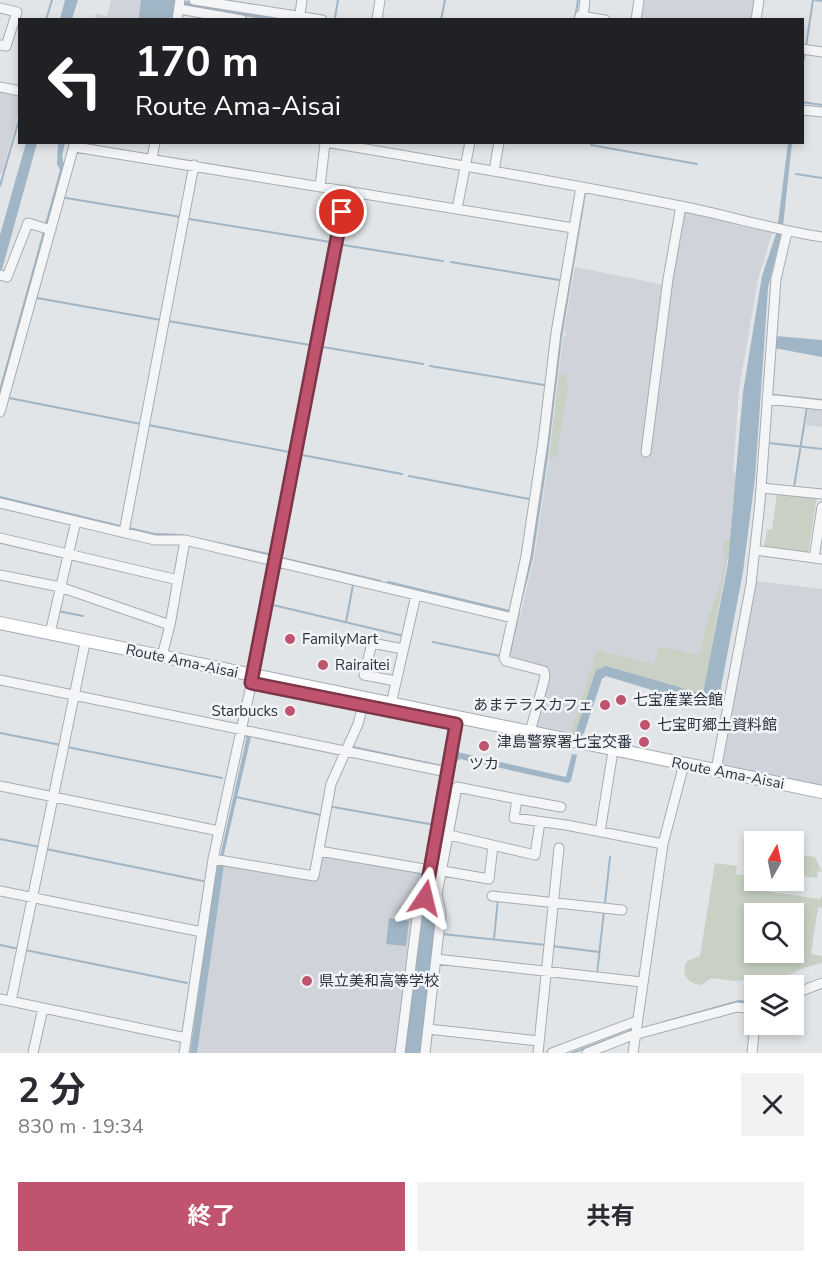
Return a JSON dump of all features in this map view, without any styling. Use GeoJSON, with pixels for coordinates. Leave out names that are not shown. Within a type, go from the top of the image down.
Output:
{"type":"FeatureCollection","features":[{"type":"Feature","properties":{"kind":"main road","name":"Route Ama-Aisai"},"geometry":{"type":"LineString","coordinates":[[0,623],[162,656],[252,680],[363,705],[612,757],[683,768],[716,770],[822,792]]}},
{"type":"Feature","properties":{"kind":"main road","name":"Route Ama-Aisai"},"geometry":{"type":"LineString","coordinates":[[0,631],[530,732],[822,800]]}},
{"type":"Feature","properties":{"kind":"street"},"geometry":{"type":"LineString","coordinates":[[194,0],[299,17],[302,0]]}},
{"type":"Feature","properties":{"kind":"street"},"geometry":{"type":"LineString","coordinates":[[377,18],[380,0]]}},
{"type":"Feature","properties":{"kind":"street"},"geometry":{"type":"LineString","coordinates":[[581,18],[585,0]]}},
{"type":"Feature","properties":{"kind":"street"},"geometry":{"type":"LineString","coordinates":[[636,18],[639,0]]}},
{"type":"Feature","properties":{"kind":"street"},"geometry":{"type":"LineString","coordinates":[[756,18],[759,0]]}},
{"type":"Feature","properties":{"kind":"street"},"geometry":{"type":"LineString","coordinates":[[179,6],[233,18]]}},
{"type":"Feature","properties":{"kind":"street"},"geometry":{"type":"LineString","coordinates":[[0,8],[17,12],[6,46],[0,45]]}},
{"type":"Feature","properties":{"kind":"street"},"geometry":{"type":"LineString","coordinates":[[804,49],[822,52]]}},
{"type":"Feature","properties":{"kind":"street"},"geometry":{"type":"LineString","coordinates":[[0,87],[18,91]]}},
{"type":"Feature","properties":{"kind":"street"},"geometry":{"type":"LineString","coordinates":[[804,110],[822,112]]}},
{"type":"Feature","properties":{"kind":"street"},"geometry":{"type":"LineString","coordinates":[[152,159],[154,144]]}},
{"type":"Feature","properties":{"kind":"street"},"geometry":{"type":"LineString","coordinates":[[320,187],[325,144]]}},
{"type":"Feature","properties":{"kind":"street"},"geometry":{"type":"LineString","coordinates":[[457,209],[470,144]]}},
{"type":"Feature","properties":{"kind":"street"},"geometry":{"type":"LineString","coordinates":[[494,171],[499,144]]}},
{"type":"Feature","properties":{"kind":"street"},"geometry":{"type":"LineString","coordinates":[[0,412],[48,229],[75,145],[573,228]]}},
{"type":"Feature","properties":{"kind":"street"},"geometry":{"type":"LineString","coordinates":[[356,145],[681,206],[782,231],[822,237]]}},
{"type":"Feature","properties":{"kind":"street"},"geometry":{"type":"LineString","coordinates":[[124,532],[194,165]]}},
{"type":"Feature","properties":{"kind":"street"},"geometry":{"type":"LineString","coordinates":[[530,732],[545,675],[542,670],[506,661],[504,658],[526,556],[556,333],[581,187]]}},
{"type":"Feature","properties":{"kind":"street"},"geometry":{"type":"LineString","coordinates":[[184,1053],[213,859],[252,680],[346,191]]}},
{"type":"Feature","properties":{"kind":"street"},"geometry":{"type":"LineString","coordinates":[[646,452],[668,279],[681,206]]}},
{"type":"Feature","properties":{"kind":"street"},"geometry":{"type":"LineString","coordinates":[[2,276],[7,277],[28,223],[48,229]]}},
{"type":"Feature","properties":{"kind":"street"},"geometry":{"type":"LineString","coordinates":[[716,770],[751,584],[782,231]]}},
{"type":"Feature","properties":{"kind":"street"},"geometry":{"type":"LineString","coordinates":[[767,399],[822,405]]}},
{"type":"Feature","properties":{"kind":"street"},"geometry":{"type":"LineString","coordinates":[[761,488],[822,494]]}},
{"type":"Feature","properties":{"kind":"street"},"geometry":{"type":"LineString","coordinates":[[0,503],[155,540],[185,540],[513,618]]}},
{"type":"Feature","properties":{"kind":"street"},"geometry":{"type":"LineString","coordinates":[[755,550],[818,559],[822,507]]}},
{"type":"Feature","properties":{"kind":"street"},"geometry":{"type":"LineString","coordinates":[[50,633],[76,521]]}},
{"type":"Feature","properties":{"kind":"street"},"geometry":{"type":"LineString","coordinates":[[0,538],[178,580]]}},
{"type":"Feature","properties":{"kind":"street"},"geometry":{"type":"LineString","coordinates":[[162,656],[170,625],[185,540]]}},
{"type":"Feature","properties":{"kind":"street"},"geometry":{"type":"LineString","coordinates":[[0,575],[60,587],[170,625]]}},
{"type":"Feature","properties":{"kind":"street"},"geometry":{"type":"LineString","coordinates":[[391,704],[416,595]]}},
{"type":"Feature","properties":{"kind":"street"},"geometry":{"type":"LineString","coordinates":[[396,681],[364,675],[372,643],[404,649]]}},
{"type":"Feature","properties":{"kind":"street"},"geometry":{"type":"LineString","coordinates":[[11,1001],[84,648]]}},
{"type":"Feature","properties":{"kind":"street"},"geometry":{"type":"LineString","coordinates":[[0,680],[447,772]]}},
{"type":"Feature","properties":{"kind":"street"},"geometry":{"type":"LineString","coordinates":[[213,859],[314,876],[332,784],[358,724],[363,705]]}},
{"type":"Feature","properties":{"kind":"street"},"geometry":{"type":"LineString","coordinates":[[400,1053],[418,910],[425,898],[456,724]]}},
{"type":"Feature","properties":{"kind":"street"},"geometry":{"type":"LineString","coordinates":[[600,832],[612,757]]}},
{"type":"Feature","properties":{"kind":"street"},"geometry":{"type":"LineString","coordinates":[[633,1053],[663,844],[683,768]]}},
{"type":"Feature","properties":{"kind":"street"},"geometry":{"type":"LineString","coordinates":[[0,786],[219,831]]}},
{"type":"Feature","properties":{"kind":"street"},"geometry":{"type":"LineString","coordinates":[[425,1053],[441,914],[437,894],[457,787],[561,807]]}},
{"type":"Feature","properties":{"kind":"street"},"geometry":{"type":"LineString","coordinates":[[517,799],[514,818],[663,844]]}},
{"type":"Feature","properties":{"kind":"street"},"geometry":{"type":"LineString","coordinates":[[449,835],[535,855],[540,822]]}},
{"type":"Feature","properties":{"kind":"street"},"geometry":{"type":"LineString","coordinates":[[443,871],[489,879],[493,846]]}},
{"type":"Feature","properties":{"kind":"street"},"geometry":{"type":"LineString","coordinates":[[538,1053],[559,848]]}},
{"type":"Feature","properties":{"kind":"street"},"geometry":{"type":"LineString","coordinates":[[319,851],[430,870]]}},
{"type":"Feature","properties":{"kind":"street"},"geometry":{"type":"LineString","coordinates":[[0,891],[202,932]]}},
{"type":"Feature","properties":{"kind":"street"},"geometry":{"type":"LineString","coordinates":[[492,896],[622,910]]}},
{"type":"Feature","properties":{"kind":"street"},"geometry":{"type":"LineString","coordinates":[[436,959],[642,982]]}},
{"type":"Feature","properties":{"kind":"street"},"geometry":{"type":"LineString","coordinates":[[804,990],[822,983]]}},
{"type":"Feature","properties":{"kind":"street"},"geometry":{"type":"LineString","coordinates":[[0,999],[186,1038]]}},
{"type":"Feature","properties":{"kind":"street"},"geometry":{"type":"LineString","coordinates":[[552,1053],[635,1029],[737,1007],[744,1008]]}},
{"type":"Feature","properties":{"kind":"street"},"geometry":{"type":"LineString","coordinates":[[33,1053],[42,1008]]}},
{"type":"Feature","properties":{"kind":"street"},"geometry":{"type":"LineString","coordinates":[[428,1029],[539,1041]]}},
{"type":"Feature","properties":{"kind":"street"},"geometry":{"type":"LineString","coordinates":[[586,1053],[635,1029]]}},
{"type":"Feature","properties":{"kind":"street"},"geometry":{"type":"LineString","coordinates":[[752,1053],[754,1035]]}},
{"type":"Feature","properties":{"kind":"shaded area"},"geometry":{"type":"Polygon","coordinates":[[[111,0],[141,0],[140,18],[95,18],[96,14],[107,16],[111,0]]]}},
{"type":"Feature","properties":{"kind":"shaded area"},"geometry":{"type":"Polygon","coordinates":[[[642,0],[756,0],[753,18],[640,18],[642,0]]]}},
{"type":"Feature","properties":{"kind":"shaded area"},"geometry":{"type":"Polygon","coordinates":[[[0,91],[18,95],[18,115],[2,174],[0,174],[0,91]]]}},
{"type":"Feature","properties":{"kind":"shaded area"},"geometry":{"type":"Polygon","coordinates":[[[686,209],[770,231],[772,234],[758,279],[739,389],[733,472],[736,473],[730,544],[703,695],[606,666],[578,735],[534,726],[549,667],[510,658],[534,558],[549,458],[563,337],[567,334],[564,331],[575,267],[665,285],[670,281],[683,211],[686,209]]]}},
{"type":"Feature","properties":{"kind":"shaded area"},"geometry":{"type":"Polygon","coordinates":[[[809,407],[822,408],[822,427],[806,425],[809,407]]]}},
{"type":"Feature","properties":{"kind":"shaded area"},"geometry":{"type":"Polygon","coordinates":[[[755,581],[822,589],[822,786],[720,765],[755,581]]]}},
{"type":"Feature","properties":{"kind":"shaded area","name":"県立美和高等学校"},"geometry":{"type":"Polygon","coordinates":[[[323,853],[428,872],[398,1053],[197,1053],[225,863],[318,879],[323,853]]]}},
{"type":"Feature","properties":{"kind":"green space"},"geometry":{"type":"Polygon","coordinates":[[[559,373],[565,375],[568,383],[557,456],[552,459],[549,458],[559,373]]]}},
{"type":"Feature","properties":{"kind":"green space"},"geometry":{"type":"Polygon","coordinates":[[[777,492],[817,497],[808,553],[764,547],[767,529],[772,530],[777,492]]]}},
{"type":"Feature","properties":{"kind":"green space"},"geometry":{"type":"Polygon","coordinates":[[[726,540],[731,540],[703,695],[606,666],[576,731],[578,735],[573,734],[571,731],[597,650],[654,664],[659,647],[700,655],[709,612],[712,610],[722,578],[724,553],[722,547],[726,540]]]}},
{"type":"Feature","properties":{"kind":"green space"},"geometry":{"type":"Polygon","coordinates":[[[804,855],[815,857],[822,872],[818,871],[817,878],[804,876],[804,855]]]}},
{"type":"Feature","properties":{"kind":"green space"},"geometry":{"type":"Polygon","coordinates":[[[715,863],[737,866],[736,874],[744,875],[744,891],[764,891],[820,899],[822,895],[822,908],[818,907],[811,954],[822,956],[822,963],[789,975],[744,975],[744,980],[735,981],[712,978],[701,985],[692,983],[686,978],[684,970],[687,961],[700,956],[715,863]]]}},
{"type":"Feature","properties":{"kind":"water"},"geometry":{"type":"Polygon","coordinates":[[[65,0],[78,0],[72,18],[60,18],[65,0]]]}},
{"type":"Feature","properties":{"kind":"water"},"geometry":{"type":"Polygon","coordinates":[[[141,0],[181,0],[298,18],[255,18],[177,6],[175,18],[140,18],[141,0]]]}},
{"type":"Feature","properties":{"kind":"water"},"geometry":{"type":"Polygon","coordinates":[[[26,144],[37,144],[0,277],[0,235],[26,144]]]}},
{"type":"Feature","properties":{"kind":"water"},"geometry":{"type":"Polygon","coordinates":[[[58,144],[65,144],[62,156],[65,169],[0,402],[0,387],[60,170],[57,164],[58,144]]]}},
{"type":"Feature","properties":{"kind":"water"},"geometry":{"type":"Polygon","coordinates":[[[788,144],[792,144],[783,226],[768,288],[755,478],[743,572],[717,708],[606,676],[602,679],[584,733],[581,736],[578,735],[576,731],[596,670],[606,666],[703,694],[728,563],[743,392],[762,276],[777,231],[788,144]]]}},
{"type":"Feature","properties":{"kind":"water"},"geometry":{"type":"Polygon","coordinates":[[[776,336],[822,340],[822,357],[774,348],[776,336]]]}},
{"type":"Feature","properties":{"kind":"water"},"geometry":{"type":"Polygon","coordinates":[[[247,736],[251,737],[223,858],[220,857],[247,736]]]}},
{"type":"Feature","properties":{"kind":"water"},"geometry":{"type":"Polygon","coordinates":[[[457,752],[566,777],[572,754],[577,755],[571,781],[568,783],[460,759],[456,762],[434,902],[437,917],[421,1053],[404,1053],[421,911],[453,756],[457,752]]]}},
{"type":"Feature","properties":{"kind":"water"},"geometry":{"type":"Polygon","coordinates":[[[220,863],[224,865],[197,1053],[190,1053],[216,865],[220,863]]]}},
{"type":"Feature","properties":{"kind":"water"},"geometry":{"type":"Polygon","coordinates":[[[389,918],[409,921],[406,946],[386,944],[389,918]]]}},
{"type":"Feature","properties":{"kind":"waterway"},"geometry":{"type":"LineString","coordinates":[[47,18],[52,0]]}},
{"type":"Feature","properties":{"kind":"waterway"},"geometry":{"type":"LineString","coordinates":[[335,17],[338,0]]}},
{"type":"Feature","properties":{"kind":"waterway"},"geometry":{"type":"LineString","coordinates":[[441,18],[445,0]]}},
{"type":"Feature","properties":{"kind":"waterway"},"geometry":{"type":"LineString","coordinates":[[575,18],[578,0]]}},
{"type":"Feature","properties":{"kind":"waterway"},"geometry":{"type":"LineString","coordinates":[[806,46],[813,0]]}},
{"type":"Feature","properties":{"kind":"waterway"},"geometry":{"type":"LineString","coordinates":[[815,0],[822,1]]}},
{"type":"Feature","properties":{"kind":"waterway"},"geometry":{"type":"LineString","coordinates":[[804,57],[805,53]]}},
{"type":"Feature","properties":{"kind":"waterway"},"geometry":{"type":"LineString","coordinates":[[804,102],[822,105]]}},
{"type":"Feature","properties":{"kind":"waterway"},"geometry":{"type":"LineString","coordinates":[[0,186],[18,123]]}},
{"type":"Feature","properties":{"kind":"waterway"},"geometry":{"type":"LineString","coordinates":[[85,144],[115,149]]}},
{"type":"Feature","properties":{"kind":"waterway"},"geometry":{"type":"LineString","coordinates":[[591,145],[697,164]]}},
{"type":"Feature","properties":{"kind":"waterway"},"geometry":{"type":"LineString","coordinates":[[796,174],[822,178]]}},
{"type":"Feature","properties":{"kind":"waterway"},"geometry":{"type":"LineString","coordinates":[[518,613],[532,557],[547,457],[561,337],[585,193]]}},
{"type":"Feature","properties":{"kind":"waterway"},"geometry":{"type":"LineString","coordinates":[[66,198],[181,217]]}},
{"type":"Feature","properties":{"kind":"waterway"},"geometry":{"type":"LineString","coordinates":[[189,219],[330,242]]}},
{"type":"Feature","properties":{"kind":"waterway"},"geometry":{"type":"LineString","coordinates":[[343,245],[443,261]]}},
{"type":"Feature","properties":{"kind":"waterway"},"geometry":{"type":"LineString","coordinates":[[451,262],[559,280]]}},
{"type":"Feature","properties":{"kind":"waterway"},"geometry":{"type":"LineString","coordinates":[[37,298],[161,320]]}},
{"type":"Feature","properties":{"kind":"waterway"},"geometry":{"type":"LineString","coordinates":[[168,321],[310,345]]}},
{"type":"Feature","properties":{"kind":"waterway"},"geometry":{"type":"LineString","coordinates":[[323,347],[423,364]]}},
{"type":"Feature","properties":{"kind":"waterway"},"geometry":{"type":"LineString","coordinates":[[430,366],[544,385]]}},
{"type":"Feature","properties":{"kind":"waterway"},"geometry":{"type":"LineString","coordinates":[[774,395],[822,400]]}},
{"type":"Feature","properties":{"kind":"waterway"},"geometry":{"type":"LineString","coordinates":[[9,398],[141,424]]}},
{"type":"Feature","properties":{"kind":"waterway"},"geometry":{"type":"LineString","coordinates":[[794,487],[807,407]]}},
{"type":"Feature","properties":{"kind":"waterway"},"geometry":{"type":"LineString","coordinates":[[148,425],[289,452]]}},
{"type":"Feature","properties":{"kind":"waterway"},"geometry":{"type":"LineString","coordinates":[[769,443],[822,449]]}},
{"type":"Feature","properties":{"kind":"waterway"},"geometry":{"type":"LineString","coordinates":[[302,455],[402,474]]}},
{"type":"Feature","properties":{"kind":"waterway"},"geometry":{"type":"LineString","coordinates":[[409,476],[529,499]]}},
{"type":"Feature","properties":{"kind":"waterway"},"geometry":{"type":"LineString","coordinates":[[0,497],[120,526]]}},
{"type":"Feature","properties":{"kind":"waterway"},"geometry":{"type":"LineString","coordinates":[[129,528],[154,534],[181,535],[268,554]]}},
{"type":"Feature","properties":{"kind":"waterway"},"geometry":{"type":"LineString","coordinates":[[282,558],[380,581]]}},
{"type":"Feature","properties":{"kind":"waterway"},"geometry":{"type":"LineString","coordinates":[[388,582],[510,611]]}},
{"type":"Feature","properties":{"kind":"waterway"},"geometry":{"type":"LineString","coordinates":[[346,622],[353,585]]}},
{"type":"Feature","properties":{"kind":"waterway"},"geometry":{"type":"LineString","coordinates":[[273,605],[404,636]]}},
{"type":"Feature","properties":{"kind":"waterway"},"geometry":{"type":"LineString","coordinates":[[58,611],[83,616]]}},
{"type":"Feature","properties":{"kind":"waterway"},"geometry":{"type":"LineString","coordinates":[[509,657],[519,613]]}},
{"type":"Feature","properties":{"kind":"waterway"},"geometry":{"type":"LineString","coordinates":[[433,642],[500,656]]}},
{"type":"Feature","properties":{"kind":"waterway"},"geometry":{"type":"LineString","coordinates":[[0,733],[61,745]]}},
{"type":"Feature","properties":{"kind":"waterway"},"geometry":{"type":"LineString","coordinates":[[67,747],[222,778]]}},
{"type":"Feature","properties":{"kind":"waterway"},"geometry":{"type":"LineString","coordinates":[[353,747],[442,766]]}},
{"type":"Feature","properties":{"kind":"waterway"},"geometry":{"type":"LineString","coordinates":[[236,797],[321,815]]}},
{"type":"Feature","properties":{"kind":"waterway"},"geometry":{"type":"LineString","coordinates":[[333,807],[435,825]]}},
{"type":"Feature","properties":{"kind":"waterway"},"geometry":{"type":"LineString","coordinates":[[0,839],[40,847]]}},
{"type":"Feature","properties":{"kind":"waterway"},"geometry":{"type":"LineString","coordinates":[[46,849],[203,881]]}},
{"type":"Feature","properties":{"kind":"waterway"},"geometry":{"type":"LineString","coordinates":[[605,903],[610,857]]}},
{"type":"Feature","properties":{"kind":"waterway"},"geometry":{"type":"LineString","coordinates":[[494,939],[498,899]]}},
{"type":"Feature","properties":{"kind":"waterway"},"geometry":{"type":"LineString","coordinates":[[597,974],[604,911]]}},
{"type":"Feature","properties":{"kind":"waterway"},"geometry":{"type":"LineString","coordinates":[[442,934],[546,945]]}},
{"type":"Feature","properties":{"kind":"waterway"},"geometry":{"type":"LineString","coordinates":[[0,945],[19,949]]}},
{"type":"Feature","properties":{"kind":"waterway"},"geometry":{"type":"LineString","coordinates":[[552,946],[599,952]]}},
{"type":"Feature","properties":{"kind":"waterway"},"geometry":{"type":"LineString","coordinates":[[25,950],[187,983]]}},
{"type":"Feature","properties":{"kind":"waterway"},"geometry":{"type":"LineString","coordinates":[[664,1022],[744,1001]]}},
{"type":"Feature","properties":{"kind":"waterway"},"geometry":{"type":"LineString","coordinates":[[572,1053],[633,1030]]}},
{"type":"Feature","properties":{"kind":"place","name":"FamilyMart"},"geometry":{"type":"Point","coordinates":[290,639]}},
{"type":"Feature","properties":{"kind":"place","name":"Rairaitei"},"geometry":{"type":"Point","coordinates":[323,665]}},
{"type":"Feature","properties":{"kind":"place","name":"七宝産業会館"},"geometry":{"type":"Point","coordinates":[621,700]}},
{"type":"Feature","properties":{"kind":"place","name":"あまテラスカフェ"},"geometry":{"type":"Point","coordinates":[605,705]}},
{"type":"Feature","properties":{"kind":"place","name":"Starbucks"},"geometry":{"type":"Point","coordinates":[290,711]}},
{"type":"Feature","properties":{"kind":"place","name":"七宝町郷土資料館"},"geometry":{"type":"Point","coordinates":[645,725]}},
{"type":"Feature","properties":{"kind":"place","name":"津島警察署七宝交番"},"geometry":{"type":"Point","coordinates":[644,742]}},
{"type":"Feature","properties":{"kind":"place","name":"ツカ"},"geometry":{"type":"Point","coordinates":[484,746]}},
{"type":"Feature","properties":{"kind":"place","name":"県立美和高等学校"},"geometry":{"type":"Point","coordinates":[307,981]}},
{"type":"Feature","properties":{"kind":"route"},"geometry":{"type":"LineString","coordinates":[[342,212],[251,683],[456,724],[425,898]]}}]}
